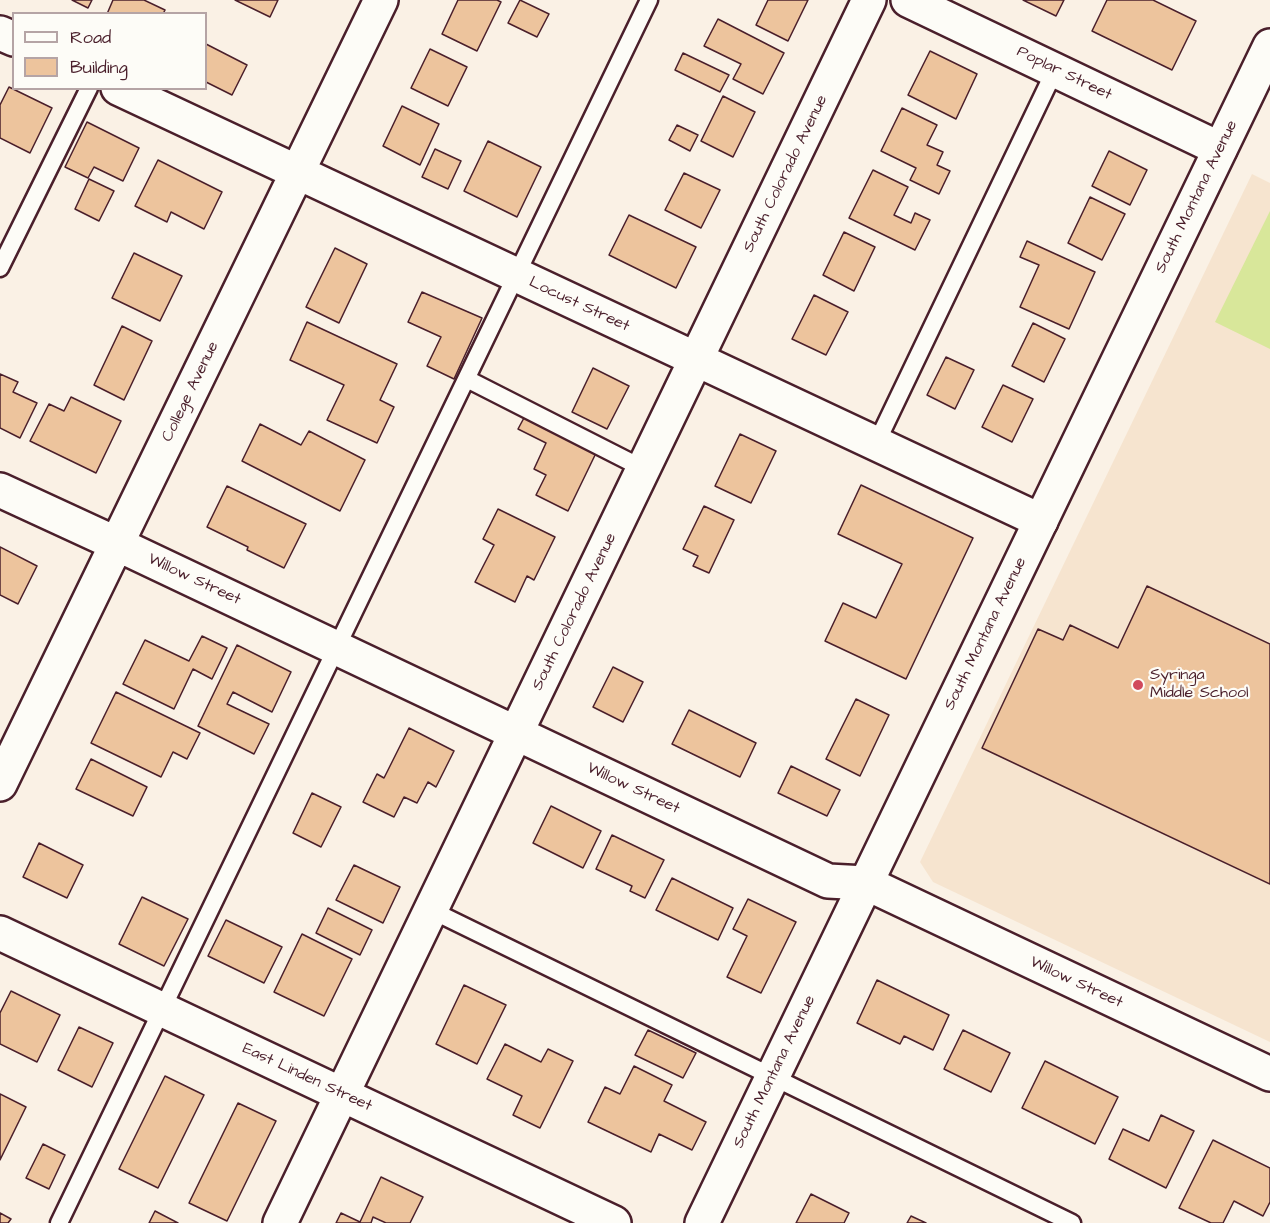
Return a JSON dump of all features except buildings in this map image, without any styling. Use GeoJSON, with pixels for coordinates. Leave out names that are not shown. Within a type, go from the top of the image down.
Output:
{"type":"FeatureCollection","features":[{"type":"Feature","properties":{"kind":"street","name":"College Avenue"},"geometry":{"type":"LineString","coordinates":[[0,784],[381,0]]}},
{"type":"Feature","properties":{"kind":"street","name":"South Colorado Avenue"},"geometry":{"type":"LineString","coordinates":[[280,1223],[869,0]]}},
{"type":"Feature","properties":{"kind":"street","name":"Poplar Street"},"geometry":{"type":"LineString","coordinates":[[908,0],[1220,149]]}},
{"type":"Feature","properties":{"kind":"street","name":"South Montana Avenue"},"geometry":{"type":"LineString","coordinates":[[702,1223],[1270,46]]}},
{"type":"Feature","properties":{"kind":"street","name":"Locust Street"},"geometry":{"type":"LineString","coordinates":[[122,90],[1041,521]]}},
{"type":"Feature","properties":{"kind":"street","name":"Willow Street"},"geometry":{"type":"LineString","coordinates":[[0,490],[828,881],[866,883],[1270,1074]]}},
{"type":"Feature","properties":{"kind":"street","name":"East Linden Street"},"geometry":{"type":"LineString","coordinates":[[0,933],[615,1223]]}},
{"type":"Feature","properties":{"kind":"lane"},"geometry":{"type":"LineString","coordinates":[[59,1223],[649,0]]}},
{"type":"Feature","properties":{"kind":"lane"},"geometry":{"type":"LineString","coordinates":[[876,444],[1055,70]]}},
{"type":"Feature","properties":{"kind":"lane"},"geometry":{"type":"LineString","coordinates":[[0,268],[88,90]]}},
{"type":"Feature","properties":{"kind":"lane"},"geometry":{"type":"LineString","coordinates":[[467,379],[644,469]]}},
{"type":"Feature","properties":{"kind":"lane"},"geometry":{"type":"LineString","coordinates":[[431,910],[1072,1223]]}},
{"type":"Feature","properties":{"kind":"shaded area","name":"Syringa Middle School"},"geometry":{"type":"Polygon","coordinates":[[[1252,174],[1270,183],[1270,1042],[933,882],[920,862],[1252,174]]]}},
{"type":"Feature","properties":{"kind":"green space"},"geometry":{"type":"Polygon","coordinates":[[[1270,211],[1270,349],[1215,322],[1270,211]]]}},
{"type":"Feature","properties":{"kind":"place","name":"Syringa Middle School"},"geometry":{"type":"Point","coordinates":[1138,685]}}]}
